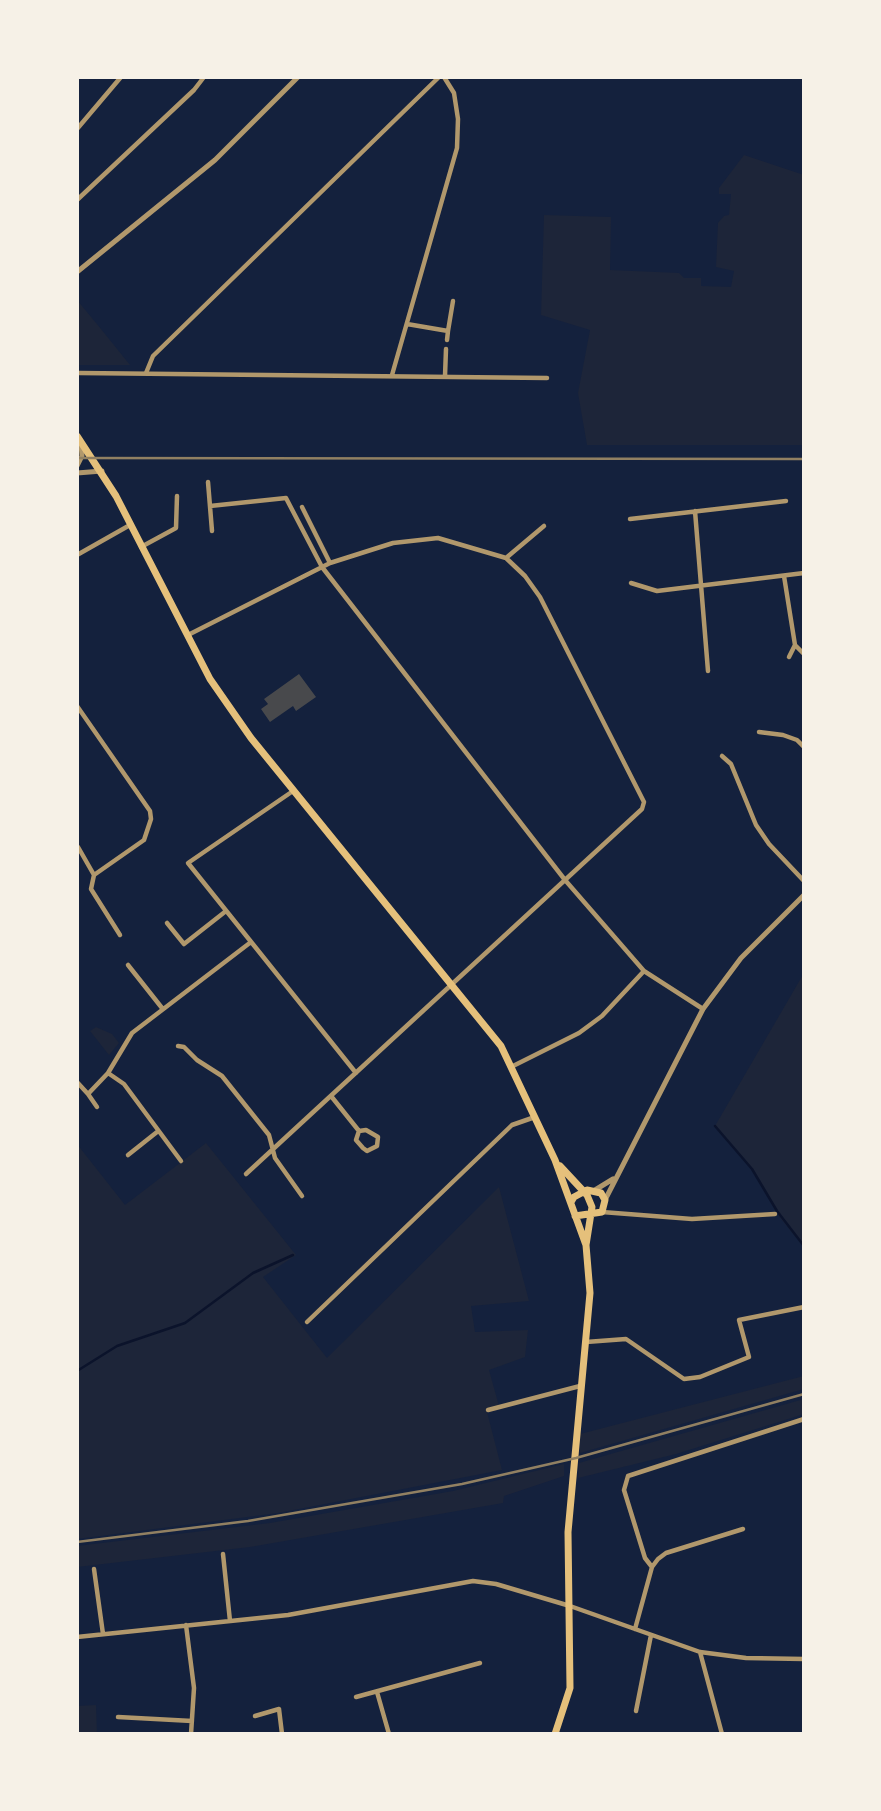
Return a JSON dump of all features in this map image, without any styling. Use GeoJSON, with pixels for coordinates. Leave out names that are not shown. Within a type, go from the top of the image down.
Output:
{"type":"FeatureCollection","features":[{"type":"Feature","properties":{"kind":"main road"},"geometry":{"type":"LineString","coordinates":[[81,443],[102,471],[209,679],[293,791],[501,1046],[513,1066],[555,1160],[586,1245]]}},
{"type":"Feature","properties":{"kind":"main road"},"geometry":{"type":"LineString","coordinates":[[555,1160],[591,1201],[586,1245],[590,1293],[568,1532],[570,1688],[555,1734]]}},
{"type":"Feature","properties":{"kind":"main road"},"geometry":{"type":"LineString","coordinates":[[571,1203],[582,1191],[595,1190],[605,1200],[602,1212],[575,1216]]}},
{"type":"Feature","properties":{"kind":"street"},"geometry":{"type":"LineString","coordinates":[[77,129],[121,77]]}},
{"type":"Feature","properties":{"kind":"street"},"geometry":{"type":"LineString","coordinates":[[77,200],[205,77]]}},
{"type":"Feature","properties":{"kind":"street"},"geometry":{"type":"LineString","coordinates":[[78,270],[215,160],[298,77]]}},
{"type":"Feature","properties":{"kind":"street"},"geometry":{"type":"LineString","coordinates":[[146,373],[153,356],[442,77],[454,93],[458,119],[457,148],[392,376]]}},
{"type":"Feature","properties":{"kind":"street"},"geometry":{"type":"LineString","coordinates":[[447,340],[453,301]]}},
{"type":"Feature","properties":{"kind":"street"},"geometry":{"type":"LineString","coordinates":[[407,324],[448,331]]}},
{"type":"Feature","properties":{"kind":"street"},"geometry":{"type":"LineString","coordinates":[[445,376],[446,349]]}},
{"type":"Feature","properties":{"kind":"street"},"geometry":{"type":"LineString","coordinates":[[79,373],[547,378]]}},
{"type":"Feature","properties":{"kind":"street"},"geometry":{"type":"LineString","coordinates":[[79,464],[81,443]]}},
{"type":"Feature","properties":{"kind":"street"},"geometry":{"type":"LineString","coordinates":[[77,473],[102,471]]}},
{"type":"Feature","properties":{"kind":"street"},"geometry":{"type":"LineString","coordinates":[[208,482],[212,531]]}},
{"type":"Feature","properties":{"kind":"street"},"geometry":{"type":"LineString","coordinates":[[141,547],[176,528],[177,496]]}},
{"type":"Feature","properties":{"kind":"street"},"geometry":{"type":"LineString","coordinates":[[210,506],[286,498],[323,567],[565,880],[644,971],[703,1009]]}},
{"type":"Feature","properties":{"kind":"street"},"geometry":{"type":"LineString","coordinates":[[630,519],[786,501]]}},
{"type":"Feature","properties":{"kind":"street"},"geometry":{"type":"LineString","coordinates":[[302,506],[330,563]]}},
{"type":"Feature","properties":{"kind":"street"},"geometry":{"type":"LineString","coordinates":[[695,511],[708,671]]}},
{"type":"Feature","properties":{"kind":"street"},"geometry":{"type":"LineString","coordinates":[[77,555],[130,525]]}},
{"type":"Feature","properties":{"kind":"street"},"geometry":{"type":"LineString","coordinates":[[506,558],[544,526]]}},
{"type":"Feature","properties":{"kind":"street"},"geometry":{"type":"LineString","coordinates":[[187,636],[330,563],[393,543],[438,538],[506,558],[540,597],[644,802],[642,809],[246,1174]]}},
{"type":"Feature","properties":{"kind":"street"},"geometry":{"type":"LineString","coordinates":[[631,583],[657,591],[804,573]]}},
{"type":"Feature","properties":{"kind":"street"},"geometry":{"type":"LineString","coordinates":[[784,576],[795,645],[789,657]]}},
{"type":"Feature","properties":{"kind":"street"},"geometry":{"type":"LineString","coordinates":[[795,645],[804,654]]}},
{"type":"Feature","properties":{"kind":"street"},"geometry":{"type":"LineString","coordinates":[[77,705],[150,811],[148,832],[144,839],[94,876],[91,889],[120,935]]}},
{"type":"Feature","properties":{"kind":"street"},"geometry":{"type":"LineString","coordinates":[[759,732],[783,735],[797,740],[804,747]]}},
{"type":"Feature","properties":{"kind":"street"},"geometry":{"type":"LineString","coordinates":[[723,756],[731,764],[756,825],[804,881]]}},
{"type":"Feature","properties":{"kind":"street"},"geometry":{"type":"LineString","coordinates":[[293,791],[188,863],[356,1073]]}},
{"type":"Feature","properties":{"kind":"street"},"geometry":{"type":"LineString","coordinates":[[78,847],[94,876]]}},
{"type":"Feature","properties":{"kind":"street"},"geometry":{"type":"LineString","coordinates":[[605,1200],[703,1009],[741,958],[804,895]]}},
{"type":"Feature","properties":{"kind":"street"},"geometry":{"type":"LineString","coordinates":[[167,923],[184,944],[226,911]]}},
{"type":"Feature","properties":{"kind":"street"},"geometry":{"type":"LineString","coordinates":[[88,1094],[108,1073],[132,1033],[251,942]]}},
{"type":"Feature","properties":{"kind":"street"},"geometry":{"type":"LineString","coordinates":[[128,965],[162,1008]]}},
{"type":"Feature","properties":{"kind":"street"},"geometry":{"type":"LineString","coordinates":[[513,1066],[579,1033],[602,1016],[644,971]]}},
{"type":"Feature","properties":{"kind":"street"},"geometry":{"type":"LineString","coordinates":[[178,1046],[184,1047],[197,1060],[222,1076],[269,1135],[272,1149],[302,1196]]}},
{"type":"Feature","properties":{"kind":"street"},"geometry":{"type":"LineString","coordinates":[[108,1073],[124,1084],[181,1161]]}},
{"type":"Feature","properties":{"kind":"street"},"geometry":{"type":"LineString","coordinates":[[77,1082],[97,1107]]}},
{"type":"Feature","properties":{"kind":"street"},"geometry":{"type":"LineString","coordinates":[[331,1096],[359,1131],[372,1132],[377,1137],[377,1146],[367,1151],[363,1148],[356,1140],[359,1131]]}},
{"type":"Feature","properties":{"kind":"street"},"geometry":{"type":"LineString","coordinates":[[307,1322],[512,1125],[536,1117]]}},
{"type":"Feature","properties":{"kind":"street"},"geometry":{"type":"LineString","coordinates":[[128,1155],[158,1132]]}},
{"type":"Feature","properties":{"kind":"street"},"geometry":{"type":"LineString","coordinates":[[595,1190],[614,1178]]}},
{"type":"Feature","properties":{"kind":"street"},"geometry":{"type":"LineString","coordinates":[[602,1212],[692,1219],[775,1214]]}},
{"type":"Feature","properties":{"kind":"street"},"geometry":{"type":"LineString","coordinates":[[586,1342],[626,1339],[684,1379],[700,1377],[749,1357],[739,1320],[804,1307]]}},
{"type":"Feature","properties":{"kind":"street"},"geometry":{"type":"LineString","coordinates":[[488,1410],[580,1386]]}},
{"type":"Feature","properties":{"kind":"street"},"geometry":{"type":"LineString","coordinates":[[652,1567],[645,1558],[624,1490],[628,1476],[804,1419]]}},
{"type":"Feature","properties":{"kind":"street"},"geometry":{"type":"LineString","coordinates":[[635,1629],[652,1567],[666,1553],[743,1529]]}},
{"type":"Feature","properties":{"kind":"street"},"geometry":{"type":"LineString","coordinates":[[223,1554],[230,1621]]}},
{"type":"Feature","properties":{"kind":"street"},"geometry":{"type":"LineString","coordinates":[[94,1569],[103,1634]]}},
{"type":"Feature","properties":{"kind":"street"},"geometry":{"type":"LineString","coordinates":[[77,1637],[288,1615],[473,1581],[496,1584],[570,1606],[700,1652],[746,1658],[804,1659]]}},
{"type":"Feature","properties":{"kind":"street"},"geometry":{"type":"LineString","coordinates":[[186,1625],[194,1688],[191,1734]]}},
{"type":"Feature","properties":{"kind":"street"},"geometry":{"type":"LineString","coordinates":[[636,1711],[651,1635]]}},
{"type":"Feature","properties":{"kind":"street"},"geometry":{"type":"LineString","coordinates":[[700,1652],[722,1734]]}},
{"type":"Feature","properties":{"kind":"street"},"geometry":{"type":"LineString","coordinates":[[356,1697],[480,1664]]}},
{"type":"Feature","properties":{"kind":"street"},"geometry":{"type":"LineString","coordinates":[[377,1692],[389,1734]]}},
{"type":"Feature","properties":{"kind":"street"},"geometry":{"type":"LineString","coordinates":[[255,1716],[279,1709],[282,1734]]}},
{"type":"Feature","properties":{"kind":"street"},"geometry":{"type":"LineString","coordinates":[[118,1717],[192,1721]]}},
{"type":"Feature","properties":{"kind":"shaded area"},"geometry":{"type":"Polygon","coordinates":[[[744,155],[804,175],[804,445],[587,445],[578,393],[590,330],[541,315],[544,215],[611,217],[610,270],[679,273],[684,278],[701,278],[701,286],[731,287],[734,271],[716,267],[718,223],[724,216],[729,215],[731,194],[719,194],[719,188],[744,155]]]}},
{"type":"Feature","properties":{"kind":"shaded area"},"geometry":{"type":"Polygon","coordinates":[[[77,300],[101,329],[130,365],[77,365],[77,300]]]}},
{"type":"Feature","properties":{"kind":"shaded area"},"geometry":{"type":"Polygon","coordinates":[[[804,973],[804,1247],[781,1219],[752,1169],[715,1126],[804,973]]]}},
{"type":"Feature","properties":{"kind":"shaded area"},"geometry":{"type":"Polygon","coordinates":[[[96,1027],[112,1034],[119,1043],[109,1055],[90,1031],[96,1027]]]}},
{"type":"Feature","properties":{"kind":"shaded area"},"geometry":{"type":"Polygon","coordinates":[[[206,1143],[296,1255],[263,1277],[327,1358],[499,1187],[529,1301],[471,1306],[475,1332],[528,1330],[525,1357],[489,1370],[499,1406],[487,1412],[502,1470],[278,1513],[77,1539],[77,1144],[125,1205],[206,1143]]]}},
{"type":"Feature","properties":{"kind":"shaded area"},"geometry":{"type":"Polygon","coordinates":[[[804,1376],[804,1389],[580,1453],[580,1434],[804,1376]]]}},
{"type":"Feature","properties":{"kind":"shaded area"},"geometry":{"type":"Polygon","coordinates":[[[804,1399],[804,1414],[676,1454],[578,1478],[579,1463],[804,1399]]]}},
{"type":"Feature","properties":{"kind":"shaded area"},"geometry":{"type":"Polygon","coordinates":[[[564,1464],[564,1476],[504,1496],[503,1503],[250,1547],[77,1567],[77,1546],[270,1523],[453,1491],[564,1464]]]}},
{"type":"Feature","properties":{"kind":"shaded area"},"geometry":{"type":"Polygon","coordinates":[[[96,1705],[97,1734],[77,1734],[77,1706],[96,1705]]]}},
{"type":"Feature","properties":{"kind":"building"},"geometry":{"type":"Polygon","coordinates":[[[299,674],[316,697],[296,711],[293,706],[270,722],[261,709],[268,704],[264,699],[299,674]]]}},
{"type":"Feature","properties":{"kind":"waterway"},"geometry":{"type":"LineString","coordinates":[[715,1126],[752,1169],[777,1211],[804,1246]]}},
{"type":"Feature","properties":{"kind":"waterway"},"geometry":{"type":"LineString","coordinates":[[77,1371],[117,1346],[185,1323],[253,1273],[293,1255]]}},
{"type":"Feature","properties":{"kind":"railway"},"geometry":{"type":"LineString","coordinates":[[77,458],[804,459]]}},
{"type":"Feature","properties":{"kind":"railway"},"geometry":{"type":"LineString","coordinates":[[77,1542],[248,1521],[462,1484],[576,1458],[804,1394]]}}]}
